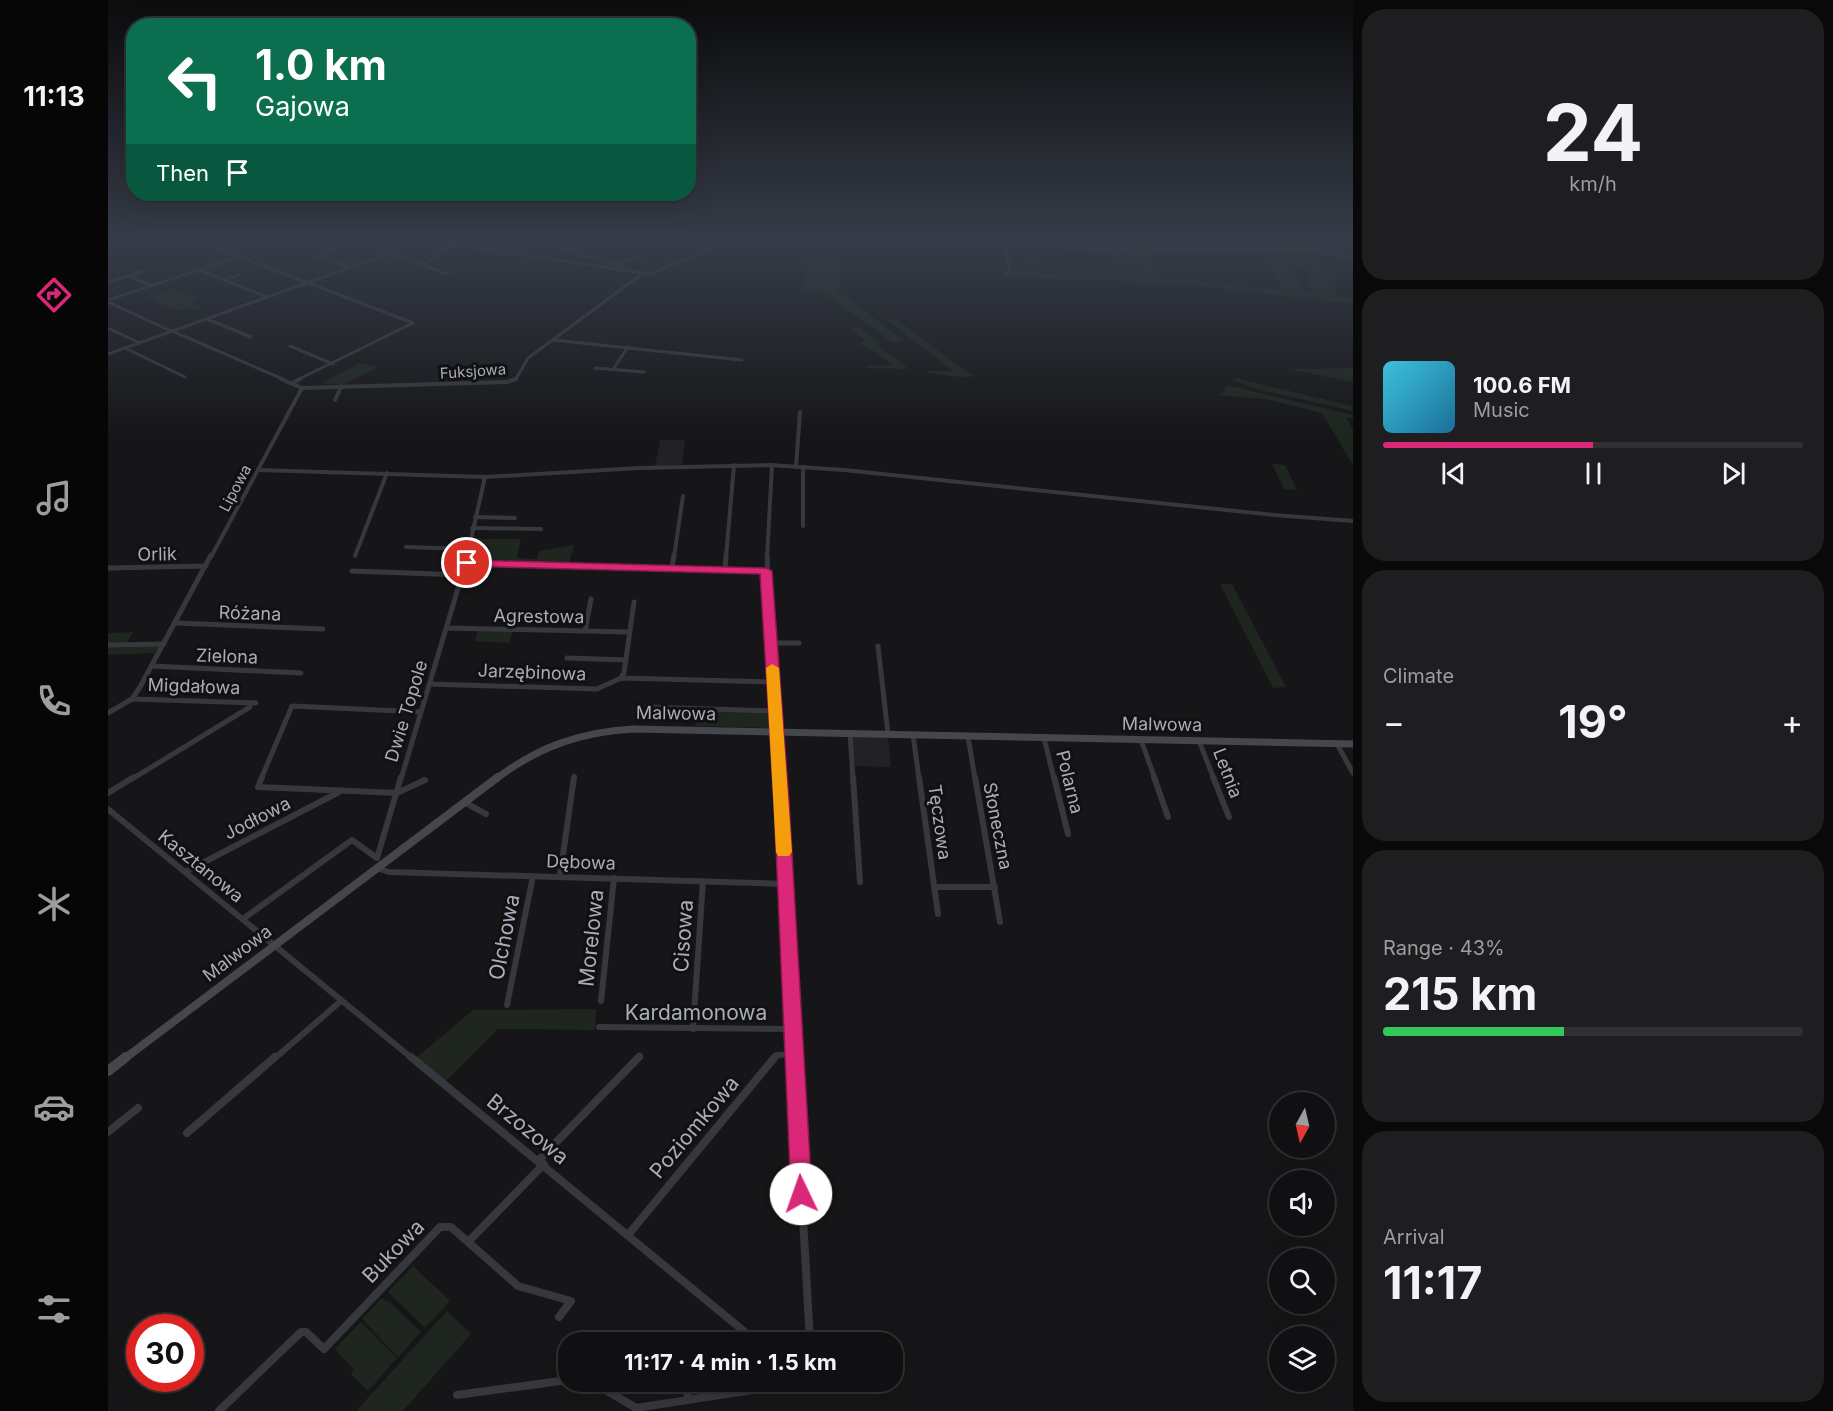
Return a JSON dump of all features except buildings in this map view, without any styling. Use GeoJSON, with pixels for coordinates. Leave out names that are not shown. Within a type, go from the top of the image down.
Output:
{"type":"FeatureCollection","features":[{"type":"Feature","properties":{"kind":"street"},"geometry":{"type":"LineString","coordinates":[[118,306],[302,388]]}},
{"type":"Feature","properties":{"kind":"street"},"geometry":{"type":"LineString","coordinates":[[108,354],[243,306]]}},
{"type":"Feature","properties":{"kind":"street"},"geometry":{"type":"LineString","coordinates":[[292,383],[413,322],[371,306]]}},
{"type":"Feature","properties":{"kind":"street","name":"Fuksjowa"},"geometry":{"type":"LineString","coordinates":[[302,388],[511,382],[516,379],[528,358],[599,306]]}},
{"type":"Feature","properties":{"kind":"street"},"geometry":{"type":"LineString","coordinates":[[207,319],[251,337]]}},
{"type":"Feature","properties":{"kind":"street"},"geometry":{"type":"LineString","coordinates":[[108,328],[140,343]]}},
{"type":"Feature","properties":{"kind":"street"},"geometry":{"type":"LineString","coordinates":[[553,340],[742,360]]}},
{"type":"Feature","properties":{"kind":"street"},"geometry":{"type":"LineString","coordinates":[[290,346],[333,364]]}},
{"type":"Feature","properties":{"kind":"street"},"geometry":{"type":"LineString","coordinates":[[614,368],[628,347]]}},
{"type":"Feature","properties":{"kind":"street"},"geometry":{"type":"LineString","coordinates":[[125,348],[185,377]]}},
{"type":"Feature","properties":{"kind":"street"},"geometry":{"type":"LineString","coordinates":[[595,368],[644,372]]}},
{"type":"Feature","properties":{"kind":"street"},"geometry":{"type":"LineString","coordinates":[[335,400],[341,387]]}},
{"type":"Feature","properties":{"kind":"street","name":"Lipowa"},"geometry":{"type":"LineString","coordinates":[[108,713],[132,699],[152,666],[302,388]]}},
{"type":"Feature","properties":{"kind":"street"},"geometry":{"type":"LineString","coordinates":[[796,467],[800,411]]}},
{"type":"Feature","properties":{"kind":"street"},"geometry":{"type":"LineString","coordinates":[[258,470],[485,477],[627,468],[734,465],[803,467],[1274,516],[1353,521]]}},
{"type":"Feature","properties":{"kind":"street"},"geometry":{"type":"LineString","coordinates":[[725,570],[734,465]]}},
{"type":"Feature","properties":{"kind":"street"},"geometry":{"type":"LineString","coordinates":[[772,466],[766,571],[786,884],[809,1332]]}},
{"type":"Feature","properties":{"kind":"street"},"geometry":{"type":"LineString","coordinates":[[803,467],[803,526]]}},
{"type":"Feature","properties":{"kind":"street"},"geometry":{"type":"LineString","coordinates":[[355,556],[387,473]]}},
{"type":"Feature","properties":{"kind":"street","name":"Dwie Topole"},"geometry":{"type":"LineString","coordinates":[[377,858],[463,575],[485,477]]}},
{"type":"Feature","properties":{"kind":"street"},"geometry":{"type":"LineString","coordinates":[[672,568],[683,496]]}},
{"type":"Feature","properties":{"kind":"street"},"geometry":{"type":"LineString","coordinates":[[475,517],[515,518]]}},
{"type":"Feature","properties":{"kind":"street"},"geometry":{"type":"LineString","coordinates":[[472,528],[541,529]]}},
{"type":"Feature","properties":{"kind":"street"},"geometry":{"type":"LineString","coordinates":[[406,547],[467,549]]}},
{"type":"Feature","properties":{"kind":"street"},"geometry":{"type":"LineString","coordinates":[[464,563],[766,571]]}},
{"type":"Feature","properties":{"kind":"street","name":"Orlik"},"geometry":{"type":"LineString","coordinates":[[108,568],[207,566]]}},
{"type":"Feature","properties":{"kind":"street"},"geometry":{"type":"LineString","coordinates":[[352,571],[463,575]]}},
{"type":"Feature","properties":{"kind":"street"},"geometry":{"type":"LineString","coordinates":[[585,631],[591,598]]}},
{"type":"Feature","properties":{"kind":"street"},"geometry":{"type":"LineString","coordinates":[[621,678],[627,660],[634,602]]}},
{"type":"Feature","properties":{"kind":"street","name":"Różana"},"geometry":{"type":"LineString","coordinates":[[176,624],[323,629]]}},
{"type":"Feature","properties":{"kind":"street","name":"Agrestowa"},"geometry":{"type":"LineString","coordinates":[[447,628],[630,632]]}},
{"type":"Feature","properties":{"kind":"street"},"geometry":{"type":"LineString","coordinates":[[771,643],[799,643]]}},
{"type":"Feature","properties":{"kind":"street"},"geometry":{"type":"LineString","coordinates":[[108,645],[164,644]]}},
{"type":"Feature","properties":{"kind":"street"},"geometry":{"type":"LineString","coordinates":[[878,646],[888,734]]}},
{"type":"Feature","properties":{"kind":"street"},"geometry":{"type":"LineString","coordinates":[[567,658],[627,660]]}},
{"type":"Feature","properties":{"kind":"street","name":"Zielona"},"geometry":{"type":"LineString","coordinates":[[152,666],[301,672]]}},
{"type":"Feature","properties":{"kind":"street","name":"Jarzębinowa"},"geometry":{"type":"LineString","coordinates":[[430,684],[597,690],[621,678],[774,682]]}},
{"type":"Feature","properties":{"kind":"street","name":"Migdałowa"},"geometry":{"type":"LineString","coordinates":[[108,793],[253,705],[132,699]]}},
{"type":"Feature","properties":{"kind":"street"},"geometry":{"type":"LineString","coordinates":[[421,712],[292,706],[258,787],[397,793],[425,780]]}},
{"type":"Feature","properties":{"kind":"street"},"geometry":{"type":"LineString","coordinates":[[647,707],[774,711]]}},
{"type":"Feature","properties":{"kind":"street","name":"Malwowa"},"geometry":{"type":"LineString","coordinates":[[108,1071],[520,761],[548,745],[574,735],[642,728],[1353,744]]}},
{"type":"Feature","properties":{"kind":"street"},"geometry":{"type":"LineString","coordinates":[[850,733],[860,882]]}},
{"type":"Feature","properties":{"kind":"street","name":"Tęczowa"},"geometry":{"type":"LineString","coordinates":[[913,734],[938,914]]}},
{"type":"Feature","properties":{"kind":"street","name":"Słoneczna"},"geometry":{"type":"LineString","coordinates":[[968,736],[978,808],[1000,922]]}},
{"type":"Feature","properties":{"kind":"street","name":"Polarna"},"geometry":{"type":"LineString","coordinates":[[1044,738],[1068,834]]}},
{"type":"Feature","properties":{"kind":"street"},"geometry":{"type":"LineString","coordinates":[[1141,740],[1168,817]]}},
{"type":"Feature","properties":{"kind":"street","name":"Letnia"},"geometry":{"type":"LineString","coordinates":[[1199,741],[1228,817]]}},
{"type":"Feature","properties":{"kind":"street"},"geometry":{"type":"LineString","coordinates":[[1337,744],[1353,773]]}},
{"type":"Feature","properties":{"kind":"street"},"geometry":{"type":"LineString","coordinates":[[560,876],[574,777]]}},
{"type":"Feature","properties":{"kind":"street","name":"Jodłowa"},"geometry":{"type":"LineString","coordinates":[[185,872],[343,791]]}},
{"type":"Feature","properties":{"kind":"street"},"geometry":{"type":"LineString","coordinates":[[464,802],[486,814]]}},
{"type":"Feature","properties":{"kind":"street","name":"Kasztanowa"},"geometry":{"type":"LineString","coordinates":[[108,809],[275,945]]}},
{"type":"Feature","properties":{"kind":"street"},"geometry":{"type":"LineString","coordinates":[[243,919],[352,840],[377,858],[380,866]]}},
{"type":"Feature","properties":{"kind":"street","name":"Dębowa"},"geometry":{"type":"LineString","coordinates":[[380,866],[389,872],[786,884]]}},
{"type":"Feature","properties":{"kind":"street","name":"Olchowa"},"geometry":{"type":"LineString","coordinates":[[507,1005],[533,876]]}},
{"type":"Feature","properties":{"kind":"street","name":"Morelowa"},"geometry":{"type":"LineString","coordinates":[[601,1001],[614,878]]}},
{"type":"Feature","properties":{"kind":"street","name":"Cisowa"},"geometry":{"type":"LineString","coordinates":[[693,1029],[703,881]]}},
{"type":"Feature","properties":{"kind":"street"},"geometry":{"type":"LineString","coordinates":[[934,887],[995,887]]}},
{"type":"Feature","properties":{"kind":"street","name":"Brzozowa"},"geometry":{"type":"LineString","coordinates":[[275,945],[746,1332]]}},
{"type":"Feature","properties":{"kind":"street"},"geometry":{"type":"LineString","coordinates":[[187,1133],[342,1001]]}},
{"type":"Feature","properties":{"kind":"street","name":"Kardamonowa"},"geometry":{"type":"LineString","coordinates":[[599,1027],[793,1029]]}},
{"type":"Feature","properties":{"kind":"street","name":"Poziomkowa"},"geometry":{"type":"LineString","coordinates":[[628,1235],[777,1055],[795,1054]]}},
{"type":"Feature","properties":{"kind":"street"},"geometry":{"type":"LineString","coordinates":[[560,1317],[571,1300],[518,1286],[469,1241],[640,1056]]}},
{"type":"Feature","properties":{"kind":"street"},"geometry":{"type":"LineString","coordinates":[[108,1132],[138,1108]]}},
{"type":"Feature","properties":{"kind":"street","name":"Bukowa"},"geometry":{"type":"LineString","coordinates":[[324,1349],[440,1227],[451,1227],[469,1241]]}},
{"type":"Feature","properties":{"kind":"street"},"geometry":{"type":"LineString","coordinates":[[219,1411],[301,1332],[306,1332],[324,1349]]}},
{"type":"Feature","properties":{"kind":"street"},"geometry":{"type":"LineString","coordinates":[[457,1395],[558,1381]]}},
{"type":"Feature","properties":{"kind":"street"},"geometry":{"type":"LineString","coordinates":[[609,1392],[636,1408],[737,1392]]}},
{"type":"Feature","properties":{"kind":"street"},"geometry":{"type":"LineString","coordinates":[[688,1392],[688,1400]]}},
{"type":"Feature","properties":{"kind":"shaded area"},"geometry":{"type":"Polygon","coordinates":[[[168,306],[199,306],[204,308],[197,311],[188,308],[179,311],[168,306]]]}},
{"type":"Feature","properties":{"kind":"shaded area"},"geometry":{"type":"Polygon","coordinates":[[[842,306],[858,306],[903,341],[893,343],[842,306]]]}},
{"type":"Feature","properties":{"kind":"shaded area"},"geometry":{"type":"Polygon","coordinates":[[[896,319],[973,376],[954,377],[922,371],[953,371],[887,320],[896,319]]]}},
{"type":"Feature","properties":{"kind":"shaded area"},"geometry":{"type":"Polygon","coordinates":[[[860,327],[878,342],[879,347],[909,369],[866,368],[866,366],[893,365],[860,343],[866,341],[850,328],[860,327]]]}},
{"type":"Feature","properties":{"kind":"shaded area"},"geometry":{"type":"Polygon","coordinates":[[[360,363],[379,367],[343,385],[322,383],[360,363]]]}},
{"type":"Feature","properties":{"kind":"shaded area"},"geometry":{"type":"Polygon","coordinates":[[[1353,368],[1353,382],[1288,369],[1353,368]]]}},
{"type":"Feature","properties":{"kind":"shaded area"},"geometry":{"type":"Polygon","coordinates":[[[1234,378],[1353,406],[1353,411],[1260,390],[1233,380],[1234,378]]]}},
{"type":"Feature","properties":{"kind":"shaded area"},"geometry":{"type":"Polygon","coordinates":[[[1227,385],[1353,415],[1353,418],[1346,418],[1353,430],[1353,465],[1322,413],[1266,399],[1217,395],[1221,394],[1227,385]]]}},
{"type":"Feature","properties":{"kind":"shaded area"},"geometry":{"type":"Polygon","coordinates":[[[660,440],[685,440],[682,465],[655,466],[660,440]]]}},
{"type":"Feature","properties":{"kind":"shaded area"},"geometry":{"type":"Polygon","coordinates":[[[1272,464],[1285,465],[1297,490],[1284,489],[1272,464]]]}},
{"type":"Feature","properties":{"kind":"shaded area"},"geometry":{"type":"Polygon","coordinates":[[[472,539],[521,539],[517,558],[537,559],[539,551],[574,545],[569,564],[468,562],[472,539]]]}},
{"type":"Feature","properties":{"kind":"shaded area"},"geometry":{"type":"Polygon","coordinates":[[[1220,584],[1232,584],[1286,687],[1273,688],[1220,584]]]}},
{"type":"Feature","properties":{"kind":"shaded area"},"geometry":{"type":"Polygon","coordinates":[[[478,630],[513,630],[509,643],[475,641],[478,630]]]}},
{"type":"Feature","properties":{"kind":"shaded area"},"geometry":{"type":"Polygon","coordinates":[[[133,632],[126,644],[160,644],[155,653],[108,655],[108,633],[133,632]]]}},
{"type":"Feature","properties":{"kind":"shaded area"},"geometry":{"type":"Polygon","coordinates":[[[697,711],[767,712],[772,714],[773,728],[695,726],[697,711]]]}},
{"type":"Feature","properties":{"kind":"shaded area"},"geometry":{"type":"Polygon","coordinates":[[[852,737],[888,737],[891,767],[855,766],[852,737]]]}},
{"type":"Feature","properties":{"kind":"shaded area"},"geometry":{"type":"Polygon","coordinates":[[[596,1009],[595,1030],[498,1029],[443,1084],[416,1058],[473,1010],[596,1009]]]}},
{"type":"Feature","properties":{"kind":"shaded area"},"geometry":{"type":"Polygon","coordinates":[[[413,1266],[450,1301],[425,1328],[388,1292],[413,1266]]]}},
{"type":"Feature","properties":{"kind":"shaded area"},"geometry":{"type":"Polygon","coordinates":[[[382,1298],[389,1301],[421,1332],[398,1357],[362,1319],[382,1298]]]}},
{"type":"Feature","properties":{"kind":"shaded area"},"geometry":{"type":"Polygon","coordinates":[[[447,1311],[471,1334],[403,1411],[356,1411],[447,1311]]]}},
{"type":"Feature","properties":{"kind":"shaded area"},"geometry":{"type":"Polygon","coordinates":[[[361,1322],[397,1358],[368,1391],[351,1374],[354,1369],[335,1349],[361,1322]]]}},
{"type":"Feature","properties":{"kind":"slow traffic"},"geometry":{"type":"LineString","coordinates":[[772,668],[784,852]]}},
{"type":"Feature","properties":{"kind":"route"},"geometry":{"type":"LineString","coordinates":[[467,563],[766,571],[793,1012],[801,1194]]}}]}
